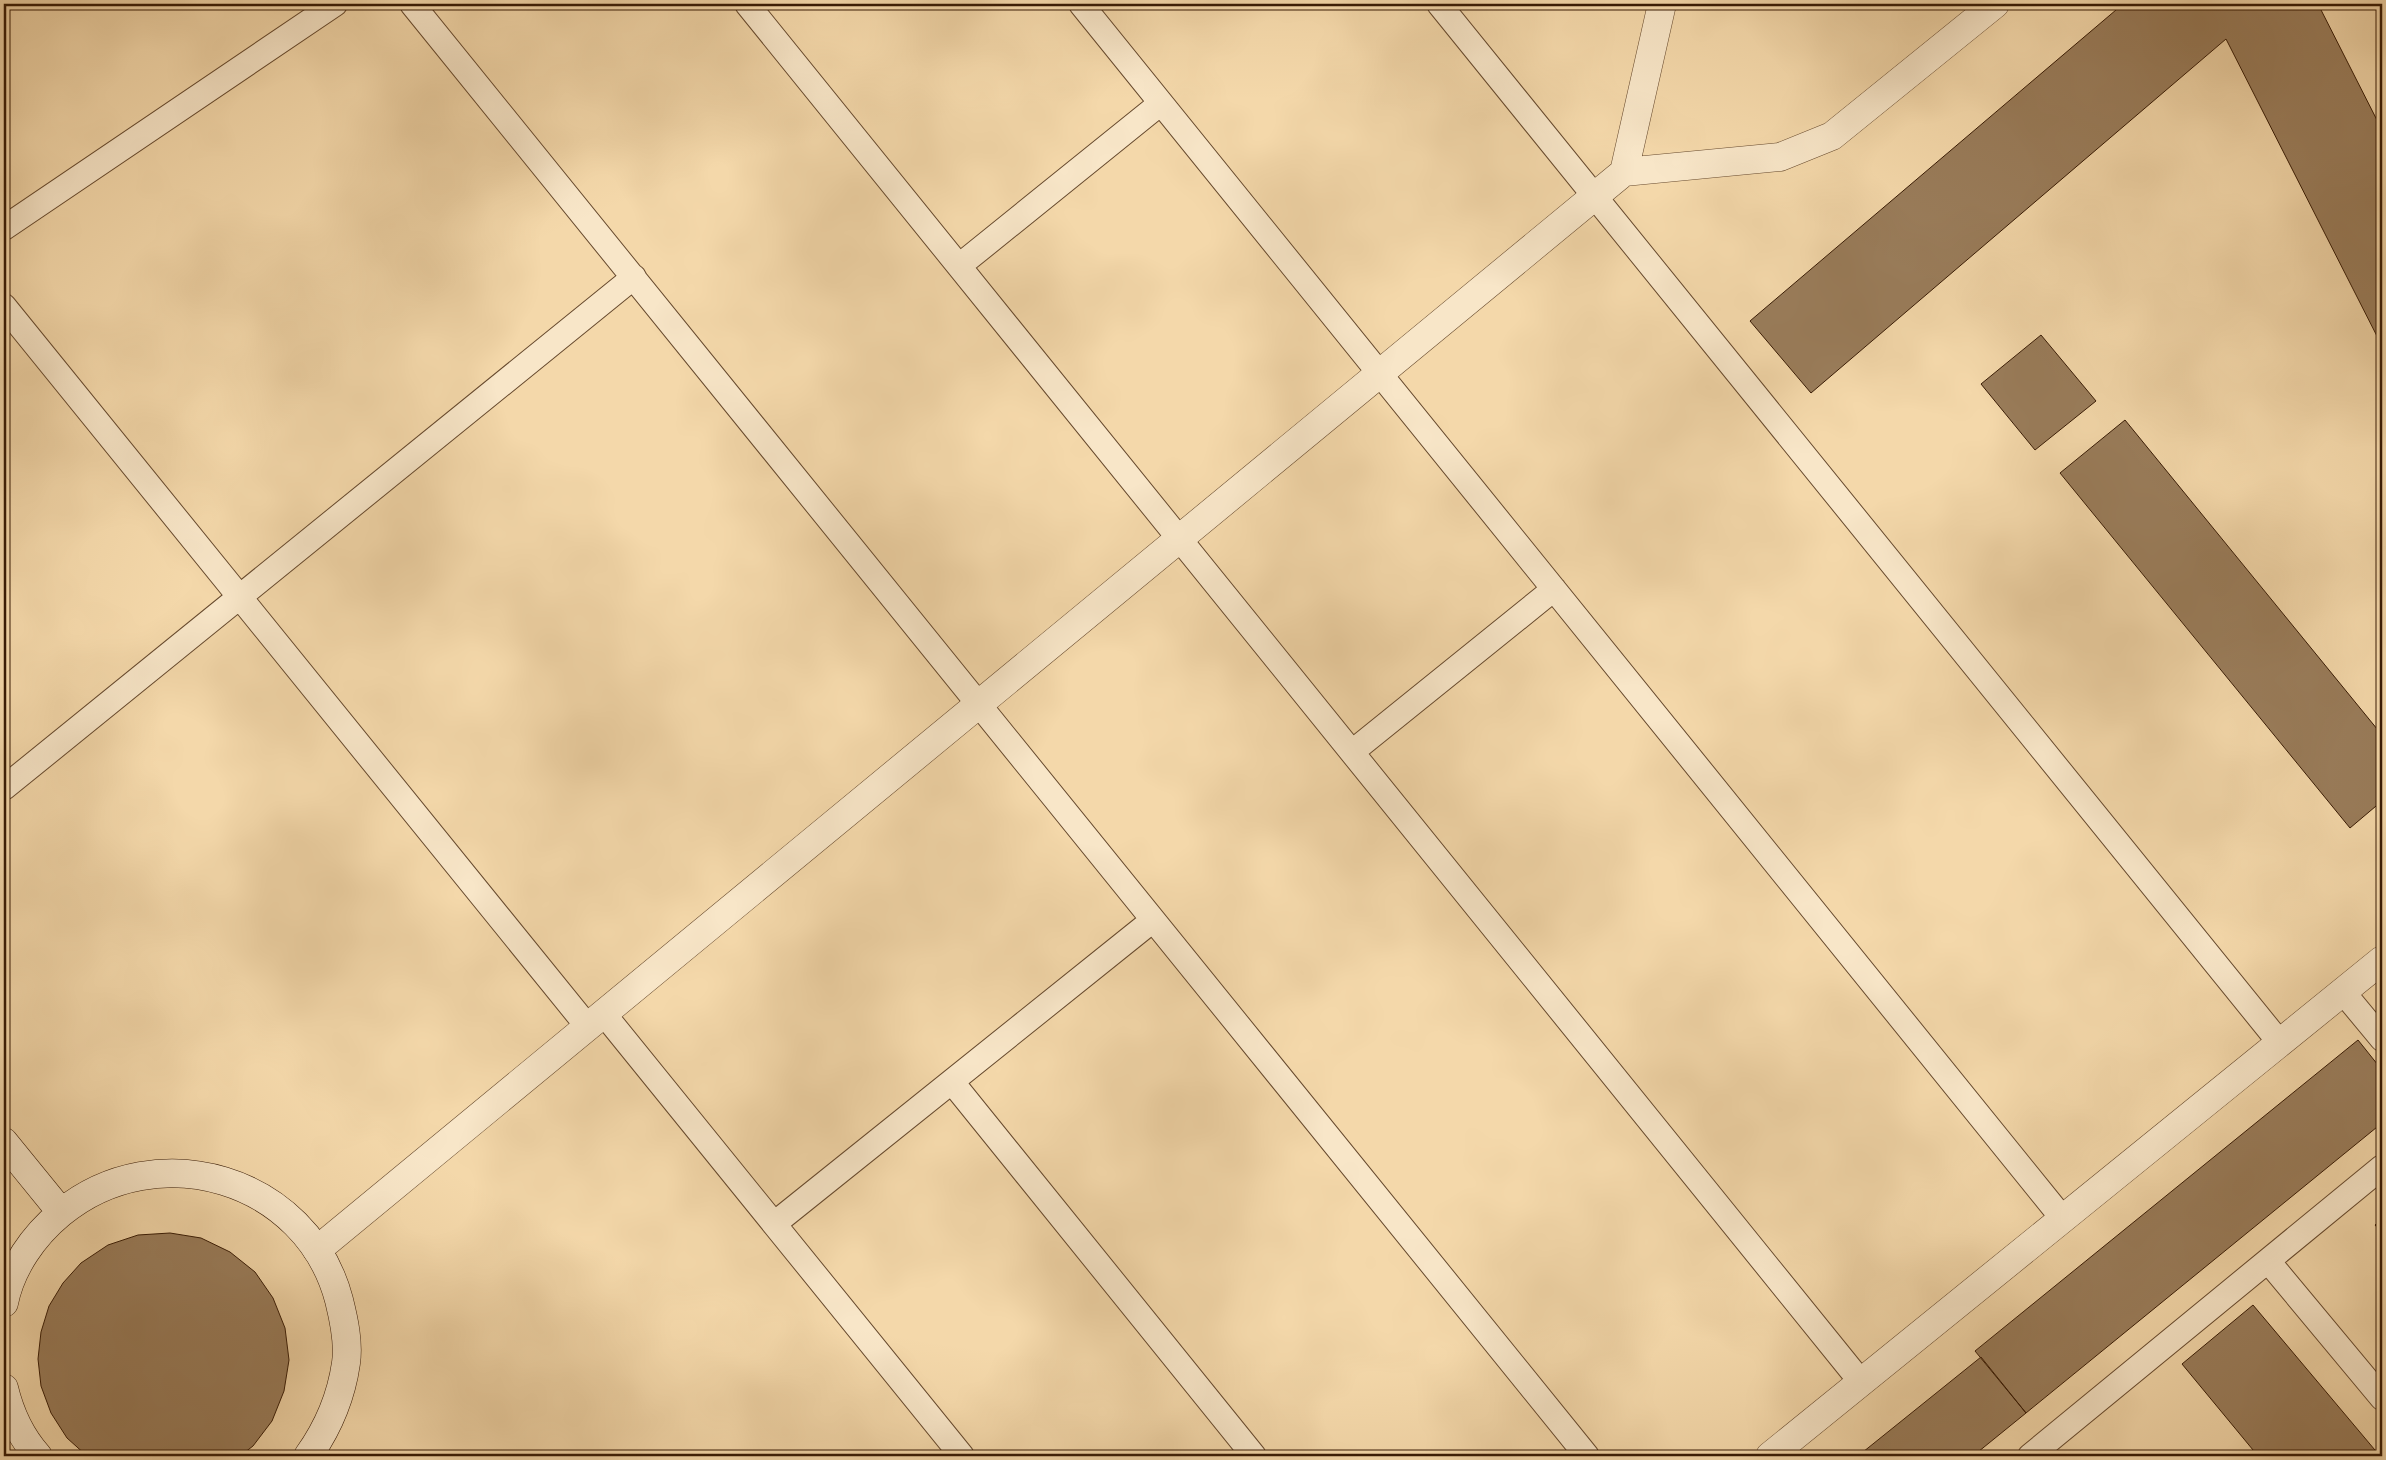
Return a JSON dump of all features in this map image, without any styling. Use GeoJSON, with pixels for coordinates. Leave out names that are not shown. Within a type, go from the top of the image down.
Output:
{"type":"FeatureCollection","features":[{"type":"Feature","properties":{"kind":"street"},"geometry":{"type":"LineString","coordinates":[[1624,172],[1662,4]]}},
{"type":"Feature","properties":{"kind":"street"},"geometry":{"type":"LineString","coordinates":[[317,1250],[1624,172],[1780,157],[1832,136],[1995,4]]}},
{"type":"Feature","properties":{"kind":"street"},"geometry":{"type":"LineString","coordinates":[[1770,1456],[2382,960]]}},
{"type":"Feature","properties":{"kind":"street"},"geometry":{"type":"LineString","coordinates":[[4,1142],[61,1212]]}},
{"type":"Feature","properties":{"kind":"street"},"geometry":{"type":"LineString","coordinates":[[4,1303],[6,1293],[22,1256],[46,1225],[76,1200],[111,1183],[149,1173],[188,1172],[226,1180],[261,1196],[292,1220],[317,1250],[335,1284],[345,1322],[347,1361],[339,1398],[325,1433],[308,1456]]}},
{"type":"Feature","properties":{"kind":"street"},"geometry":{"type":"LineString","coordinates":[[4,1388],[10,1410],[28,1446],[38,1456]]}},
{"type":"Feature","properties":{"kind":"lane"},"geometry":{"type":"LineString","coordinates":[[4,228],[335,4]]}},
{"type":"Feature","properties":{"kind":"lane"},"geometry":{"type":"LineString","coordinates":[[412,4],[1587,1456]]}},
{"type":"Feature","properties":{"kind":"lane"},"geometry":{"type":"LineString","coordinates":[[747,4],[1862,1382]]}},
{"type":"Feature","properties":{"kind":"lane"},"geometry":{"type":"LineString","coordinates":[[1081,4],[2063,1219]]}},
{"type":"Feature","properties":{"kind":"lane"},"geometry":{"type":"LineString","coordinates":[[1439,4],[2280,1043]]}},
{"type":"Feature","properties":{"kind":"lane"},"geometry":{"type":"LineString","coordinates":[[959,266],[1161,103]]}},
{"type":"Feature","properties":{"kind":"lane"},"geometry":{"type":"LineString","coordinates":[[4,788],[634,277]]}},
{"type":"Feature","properties":{"kind":"lane"},"geometry":{"type":"LineString","coordinates":[[4,306],[239,597],[596,1021],[774,1224],[962,1456]]}},
{"type":"Feature","properties":{"kind":"lane"},"geometry":{"type":"LineString","coordinates":[[1352,752],[1554,589]]}},
{"type":"Feature","properties":{"kind":"lane"},"geometry":{"type":"LineString","coordinates":[[774,1224],[1152,920]]}},
{"type":"Feature","properties":{"kind":"lane"},"geometry":{"type":"LineString","coordinates":[[2343,992],[2382,1040]]}},
{"type":"Feature","properties":{"kind":"lane"},"geometry":{"type":"LineString","coordinates":[[952,1082],[1254,1456]]}},
{"type":"Feature","properties":{"kind":"lane"},"geometry":{"type":"LineString","coordinates":[[2030,1456],[2382,1167]]}},
{"type":"Feature","properties":{"kind":"lane"},"geometry":{"type":"LineString","coordinates":[[2268,1262],[2382,1398]]}},
{"type":"Feature","properties":{"kind":"building"},"geometry":{"type":"Polygon","coordinates":[[[2123,4],[2318,4],[2382,130],[2382,346],[2226,39],[1811,393],[1750,321],[2123,4]]]}},
{"type":"Feature","properties":{"kind":"building"},"geometry":{"type":"Polygon","coordinates":[[[2041,335],[2096,401],[2035,450],[1981,384],[2041,335]]]}},
{"type":"Feature","properties":{"kind":"building"},"geometry":{"type":"Polygon","coordinates":[[[2125,420],[2382,735],[2382,801],[2350,828],[2060,473],[2125,420]]]}},
{"type":"Feature","properties":{"kind":"building"},"geometry":{"type":"Polygon","coordinates":[[[2358,1040],[2382,1070],[2382,1123],[2026,1413],[1975,1351],[2358,1040]]]}},
{"type":"Feature","properties":{"kind":"building"},"geometry":{"type":"Polygon","coordinates":[[[2382,1219],[2382,1233],[2375,1225],[2382,1219]]]}},
{"type":"Feature","properties":{"kind":"building"},"geometry":{"type":"Polygon","coordinates":[[[170,1233],[201,1238],[230,1252],[255,1272],[273,1298],[285,1328],[289,1360],[284,1391],[272,1421],[253,1446],[240,1456],[87,1456],[67,1438],[51,1413],[41,1386],[38,1359],[41,1332],[49,1306],[63,1283],[81,1263],[108,1245],[138,1235],[170,1233]]]}},
{"type":"Feature","properties":{"kind":"building"},"geometry":{"type":"Polygon","coordinates":[[[2253,1305],[2380,1456],[2258,1456],[2182,1364],[2253,1305]]]}},
{"type":"Feature","properties":{"kind":"building"},"geometry":{"type":"Polygon","coordinates":[[[1981,1357],[2026,1413],[1973,1456],[1858,1456],[1981,1357]]]}}]}
